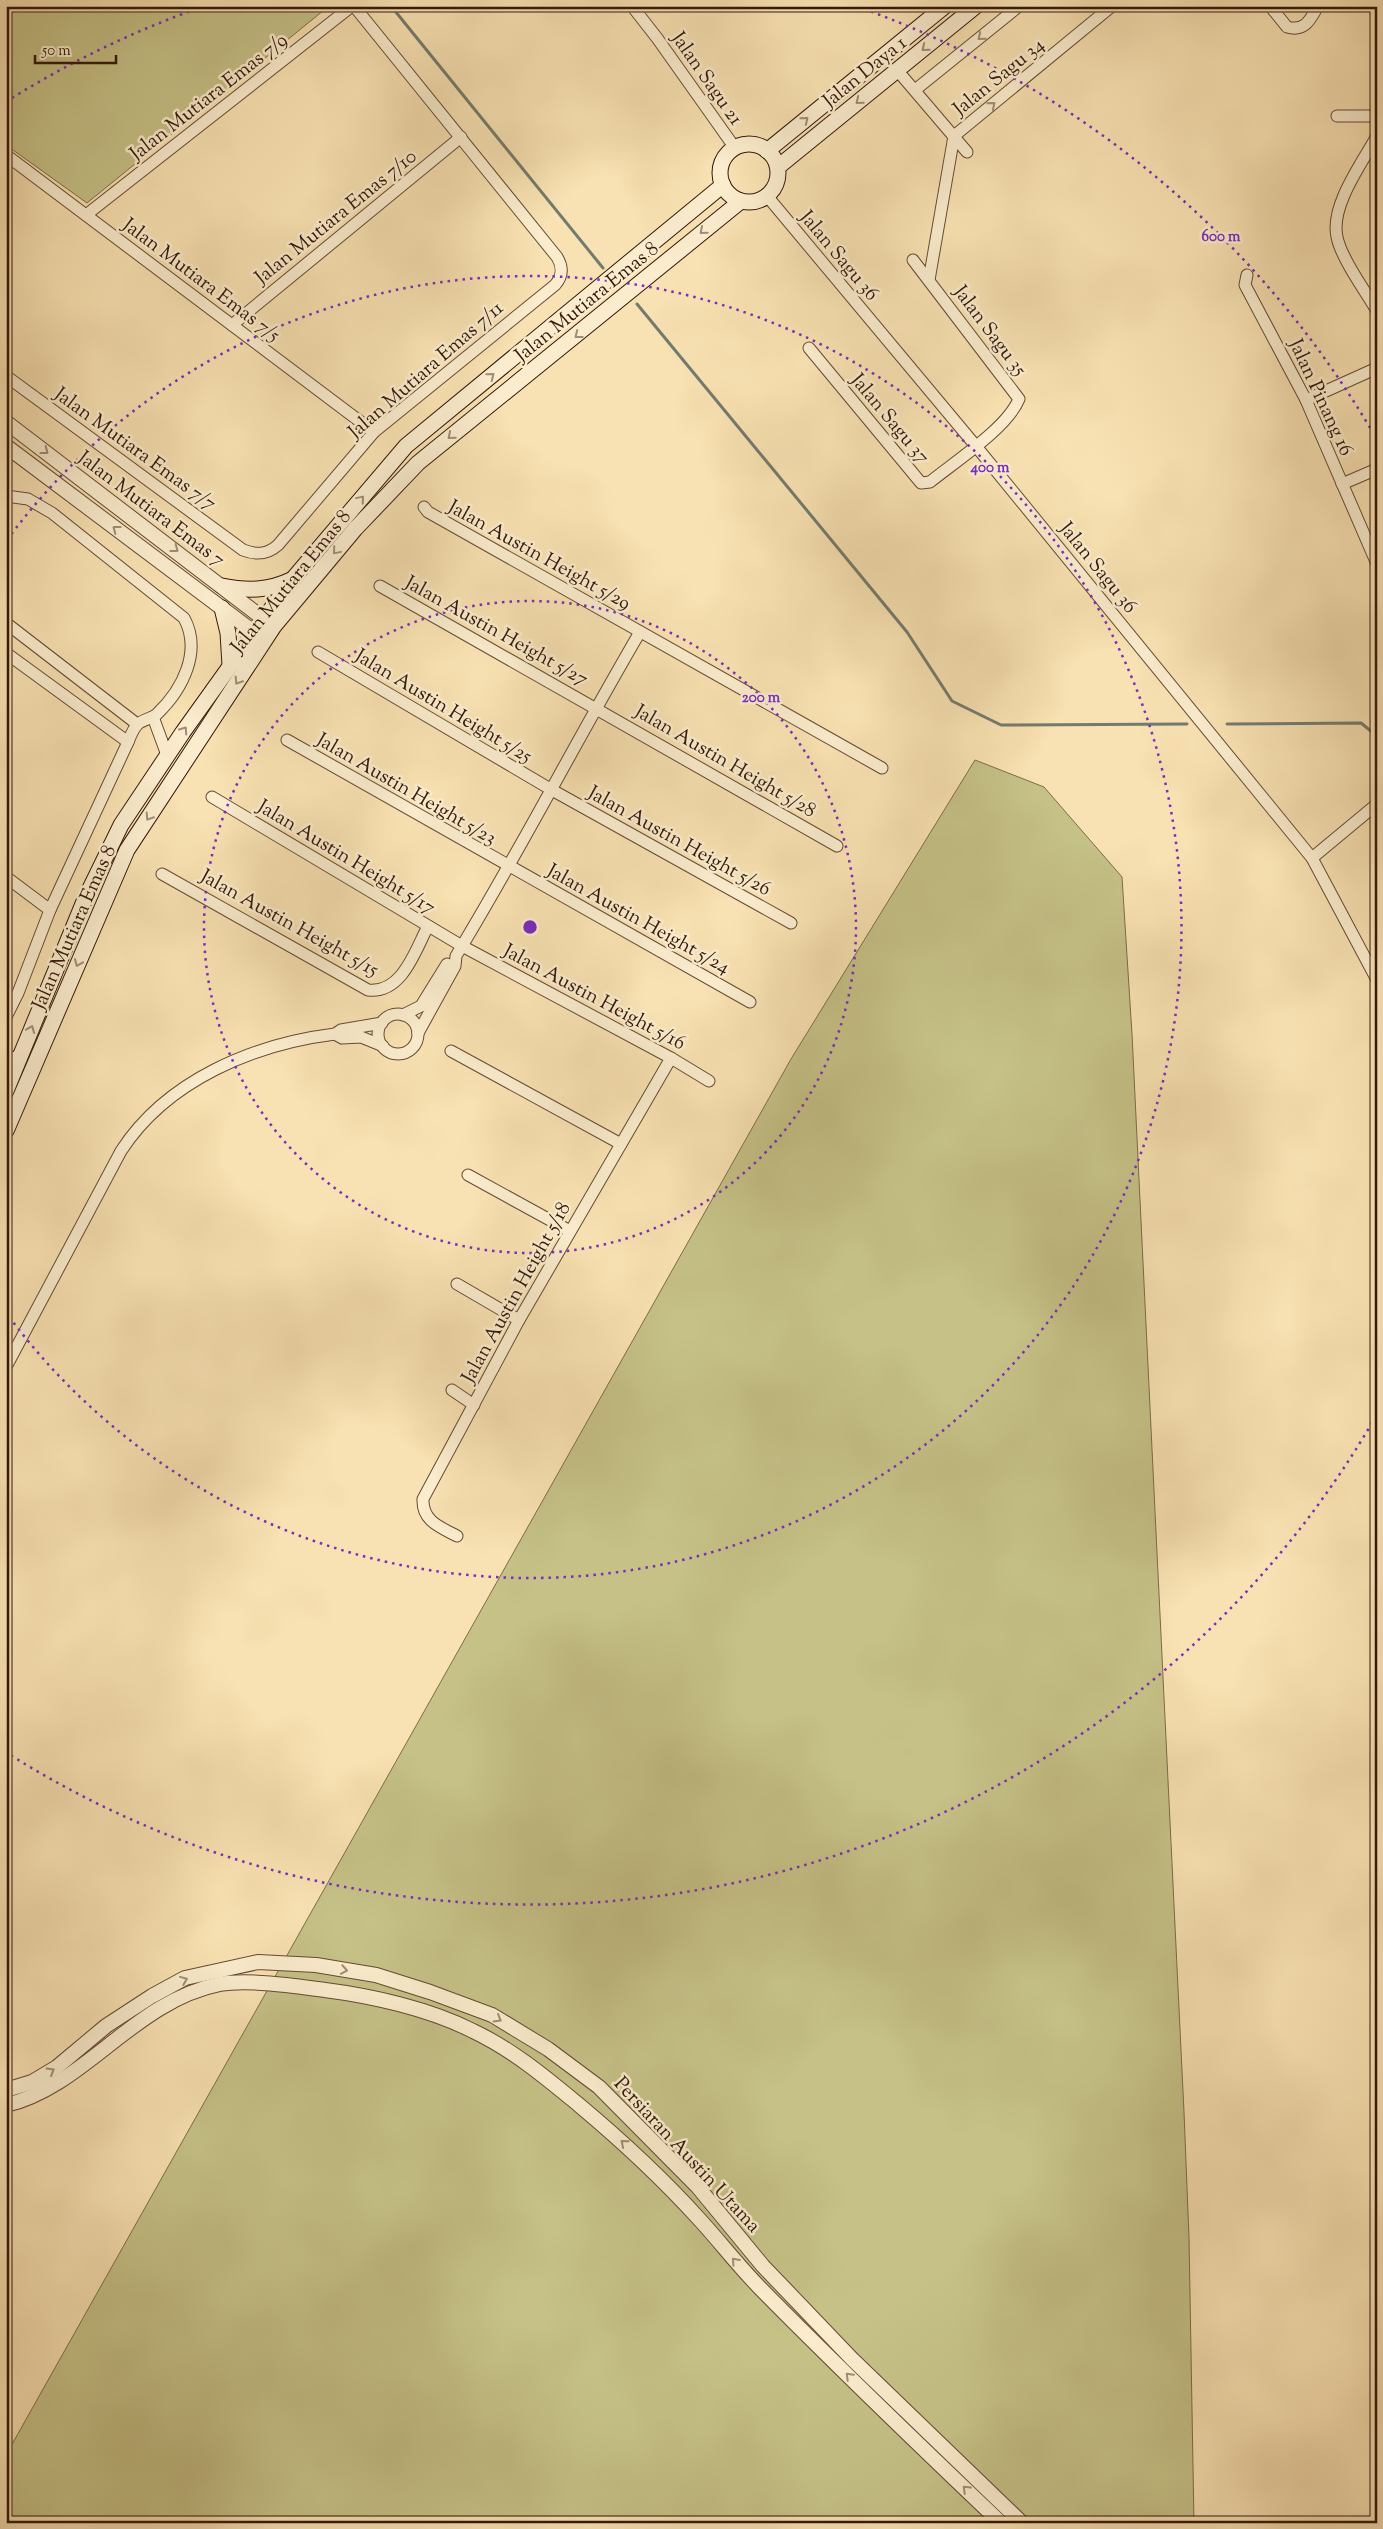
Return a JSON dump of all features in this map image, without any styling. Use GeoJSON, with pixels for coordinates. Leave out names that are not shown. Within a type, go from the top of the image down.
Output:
{"type":"FeatureCollection","features":[{"type":"Feature","properties":{"kind":"main road","name":"Jalan Daya 1"},"geometry":{"type":"LineString","coordinates":[[767,151],[945,6]]}},
{"type":"Feature","properties":{"kind":"main road","name":"Jalan Daya 1"},"geometry":{"type":"LineString","coordinates":[[778,168],[976,6]]}},
{"type":"Feature","properties":{"kind":"main road"},"geometry":{"type":"LineString","coordinates":[[752,145],[767,151],[778,168],[776,183],[766,196],[759,200],[741,201],[727,192],[723,185],[721,169],[723,161],[735,148],[752,145]]}},
{"type":"Feature","properties":{"kind":"main road","name":"Jalan Mutiara Emas 8"},"geometry":{"type":"LineString","coordinates":[[6,1131],[127,850],[292,580],[406,446],[723,185]]}},
{"type":"Feature","properties":{"kind":"main road","name":"Jalan Mutiara Emas 8"},"geometry":{"type":"LineString","coordinates":[[268,622],[418,463],[741,201]]}},
{"type":"Feature","properties":{"kind":"main road"},"geometry":{"type":"LineString","coordinates":[[222,586],[258,590],[279,586],[292,580]]}},
{"type":"Feature","properties":{"kind":"main road"},"geometry":{"type":"LineString","coordinates":[[222,608],[228,633],[230,665]]}},
{"type":"Feature","properties":{"kind":"main road","name":"Jalan Mutiara Emas 8"},"geometry":{"type":"LineString","coordinates":[[6,1090],[85,899],[121,825],[230,665],[259,636]]}},
{"type":"Feature","properties":{"kind":"street"},"geometry":{"type":"LineString","coordinates":[[353,6],[461,137]]}},
{"type":"Feature","properties":{"kind":"street","name":"Jalan Mutiara Emas 7/9"},"geometry":{"type":"LineString","coordinates":[[86,215],[353,6]]}},
{"type":"Feature","properties":{"kind":"street","name":"Jalan Sagu 21"},"geometry":{"type":"LineString","coordinates":[[632,6],[735,148]]}},
{"type":"Feature","properties":{"kind":"street"},"geometry":{"type":"LineString","coordinates":[[915,90],[1019,6]]}},
{"type":"Feature","properties":{"kind":"street","name":"Jalan Sagu 34"},"geometry":{"type":"LineString","coordinates":[[954,136],[1112,6]]}},
{"type":"Feature","properties":{"kind":"street"},"geometry":{"type":"LineString","coordinates":[[1270,6],[1287,27],[1298,28],[1308,23],[1318,6]]}},
{"type":"Feature","properties":{"kind":"street"},"geometry":{"type":"LineString","coordinates":[[897,70],[967,152]]}},
{"type":"Feature","properties":{"kind":"street"},"geometry":{"type":"LineString","coordinates":[[1337,116],[1377,116]]}},
{"type":"Feature","properties":{"kind":"street","name":"Jalan Sagu 35"},"geometry":{"type":"LineString","coordinates":[[929,280],[954,136]]}},
{"type":"Feature","properties":{"kind":"street"},"geometry":{"type":"LineString","coordinates":[[1377,136],[1341,203],[1336,226],[1340,246],[1377,311]]}},
{"type":"Feature","properties":{"kind":"street","name":"Jalan Mutiara Emas 7/11"},"geometry":{"type":"LineString","coordinates":[[242,550],[251,553],[266,553],[278,545],[374,432],[549,289],[561,274],[560,262],[461,137]]}},
{"type":"Feature","properties":{"kind":"street","name":"Jalan Mutiara Emas 7/10"},"geometry":{"type":"LineString","coordinates":[[232,325],[461,137]]}},
{"type":"Feature","properties":{"kind":"street","name":"Jalan Mutiara Emas 7/5"},"geometry":{"type":"LineString","coordinates":[[6,155],[374,432]]}},
{"type":"Feature","properties":{"kind":"street","name":"Jalan Sagu 36"},"geometry":{"type":"LineString","coordinates":[[766,196],[975,445],[1312,858],[1377,980]]}},
{"type":"Feature","properties":{"kind":"street","name":"Jalan Sagu 35"},"geometry":{"type":"LineString","coordinates":[[913,260],[1019,399],[1016,407],[1001,425],[975,445]]}},
{"type":"Feature","properties":{"kind":"street","name":"Jalan Pinang 16"},"geometry":{"type":"LineString","coordinates":[[1247,275],[1245,285],[1306,400],[1377,564]]}},
{"type":"Feature","properties":{"kind":"street","name":"Jalan Sagu 37"},"geometry":{"type":"LineString","coordinates":[[809,348],[922,483],[930,482],[975,445]]}},
{"type":"Feature","properties":{"kind":"street"},"geometry":{"type":"LineString","coordinates":[[1306,400],[1377,368]]}},
{"type":"Feature","properties":{"kind":"street","name":"Jalan Mutiara Emas 7/7"},"geometry":{"type":"LineString","coordinates":[[6,376],[242,550]]}},
{"type":"Feature","properties":{"kind":"street","name":"Jalan Mutiara Emas 7"},"geometry":{"type":"LineString","coordinates":[[6,422],[268,622]]}},
{"type":"Feature","properties":{"kind":"street"},"geometry":{"type":"LineString","coordinates":[[6,429],[20,433]]}},
{"type":"Feature","properties":{"kind":"street","name":"Jalan Mutiara Emas 7"},"geometry":{"type":"LineString","coordinates":[[6,446],[259,636]]}},
{"type":"Feature","properties":{"kind":"street"},"geometry":{"type":"LineString","coordinates":[[1342,484],[1377,469]]}},
{"type":"Feature","properties":{"kind":"street"},"geometry":{"type":"LineString","coordinates":[[6,496],[28,499],[52,513],[184,618],[190,630],[192,646],[188,666],[178,688],[152,717],[137,724],[50,910],[18,993],[6,1017]]}},
{"type":"Feature","properties":{"kind":"street","name":"Jalan Austin Height 5/29"},"geometry":{"type":"LineString","coordinates":[[424,507],[428,512],[882,768]]}},
{"type":"Feature","properties":{"kind":"street","name":"Jalan Austin Height 5/27"},"geometry":{"type":"LineString","coordinates":[[380,586],[596,707]]}},
{"type":"Feature","properties":{"kind":"street"},"geometry":{"type":"LineString","coordinates":[[6,623],[137,724]]}},
{"type":"Feature","properties":{"kind":"street"},"geometry":{"type":"LineString","coordinates":[[383,1046],[378,1034],[382,1023],[391,1015],[404,1015],[422,1006],[448,963],[459,951],[509,868],[596,707],[640,632]]}},
{"type":"Feature","properties":{"kind":"street","name":"Jalan Austin Height 5/25"},"geometry":{"type":"LineString","coordinates":[[318,652],[552,790]]}},
{"type":"Feature","properties":{"kind":"street"},"geometry":{"type":"LineString","coordinates":[[6,653],[128,742]]}},
{"type":"Feature","properties":{"kind":"street","name":"Jalan Austin Height 5/28"},"geometry":{"type":"LineString","coordinates":[[596,707],[837,846]]}},
{"type":"Feature","properties":{"kind":"street"},"geometry":{"type":"LineString","coordinates":[[152,717],[167,755]]}},
{"type":"Feature","properties":{"kind":"street","name":"Jalan Austin Height 5/23"},"geometry":{"type":"LineString","coordinates":[[287,740],[509,868]]}},
{"type":"Feature","properties":{"kind":"street","name":"Jalan Austin Height 5/26"},"geometry":{"type":"LineString","coordinates":[[552,790],[791,923]]}},
{"type":"Feature","properties":{"kind":"street","name":"Jalan Austin Height 5/17"},"geometry":{"type":"LineString","coordinates":[[212,797],[428,926],[459,951]]}},
{"type":"Feature","properties":{"kind":"street"},"geometry":{"type":"LineString","coordinates":[[1312,858],[1377,804]]}},
{"type":"Feature","properties":{"kind":"street","name":"Jalan Austin Height 5/24"},"geometry":{"type":"LineString","coordinates":[[509,868],[750,1002]]}},
{"type":"Feature","properties":{"kind":"street","name":"Jalan Austin Height 5/15"},"geometry":{"type":"LineString","coordinates":[[162,874],[368,990],[378,991],[395,983],[428,926]]}},
{"type":"Feature","properties":{"kind":"street"},"geometry":{"type":"LineString","coordinates":[[6,877],[50,910]]}},
{"type":"Feature","properties":{"kind":"street"},"geometry":{"type":"LineString","coordinates":[[335,1034],[342,1038],[361,1037],[393,1052],[405,1052],[415,1044],[418,1033],[455,966],[459,951]]}},
{"type":"Feature","properties":{"kind":"street","name":"Jalan Austin Height 5/16"},"geometry":{"type":"LineString","coordinates":[[459,951],[670,1058],[709,1081]]}},
{"type":"Feature","properties":{"kind":"street"},"geometry":{"type":"LineString","coordinates":[[404,1015],[414,1021],[418,1033]]}},
{"type":"Feature","properties":{"kind":"street"},"geometry":{"type":"LineString","coordinates":[[6,1367],[122,1151],[144,1121],[185,1089],[238,1058],[286,1042],[335,1034],[341,1030],[382,1023]]}},
{"type":"Feature","properties":{"kind":"street"},"geometry":{"type":"LineString","coordinates":[[451,1050],[621,1144]]}},
{"type":"Feature","properties":{"kind":"street"},"geometry":{"type":"LineString","coordinates":[[6,1062],[21,1054]]}},
{"type":"Feature","properties":{"kind":"street","name":"Jalan Austin Height 5/18"},"geometry":{"type":"LineString","coordinates":[[457,1536],[431,1522],[423,1511],[423,1500],[519,1320],[670,1058]]}},
{"type":"Feature","properties":{"kind":"street"},"geometry":{"type":"LineString","coordinates":[[468,1175],[570,1231]]}},
{"type":"Feature","properties":{"kind":"street"},"geometry":{"type":"LineString","coordinates":[[457,1284],[519,1320]]}},
{"type":"Feature","properties":{"kind":"street"},"geometry":{"type":"LineString","coordinates":[[452,1390],[474,1405]]}},
{"type":"Feature","properties":{"kind":"street","name":"Persiaran Austin Utama"},"geometry":{"type":"LineString","coordinates":[[6,2090],[32,2082],[57,2067],[106,2026],[168,1987],[186,1978],[258,1962],[316,1965],[376,1976],[430,1992],[492,2015],[548,2049],[599,2087],[697,2186],[763,2266],[852,2359],[1022,2523]]}},
{"type":"Feature","properties":{"kind":"street","name":"Persiaran Austin Utama"},"geometry":{"type":"LineString","coordinates":[[6,2105],[47,2087],[72,2072],[154,2010],[178,1997],[224,1983],[294,1986],[353,1994],[402,2005],[471,2030],[521,2058],[632,2149],[702,2222],[759,2287],[888,2415],[1001,2523]]}},
{"type":"Feature","properties":{"kind":"shaded area"},"geometry":{"type":"Polygon","coordinates":[[[6,6],[329,6],[87,203],[6,145],[6,6]]]}},
{"type":"Feature","properties":{"kind":"shaded area"},"geometry":{"type":"Polygon","coordinates":[[[975,760],[1044,787],[1122,877],[1132,1034],[1184,2112],[1189,2238],[1194,2523],[6,2523],[6,2455],[791,1059],[975,760]]]}},
{"type":"Feature","properties":{"kind":"waterway"},"geometry":{"type":"LineString","coordinates":[[391,6],[603,268]]}},
{"type":"Feature","properties":{"kind":"waterway"},"geometry":{"type":"LineString","coordinates":[[637,304],[907,632],[952,701],[1001,725],[1187,724]]}},
{"type":"Feature","properties":{"kind":"waterway"},"geometry":{"type":"LineString","coordinates":[[1227,724],[1361,723],[1377,736]]}}]}
